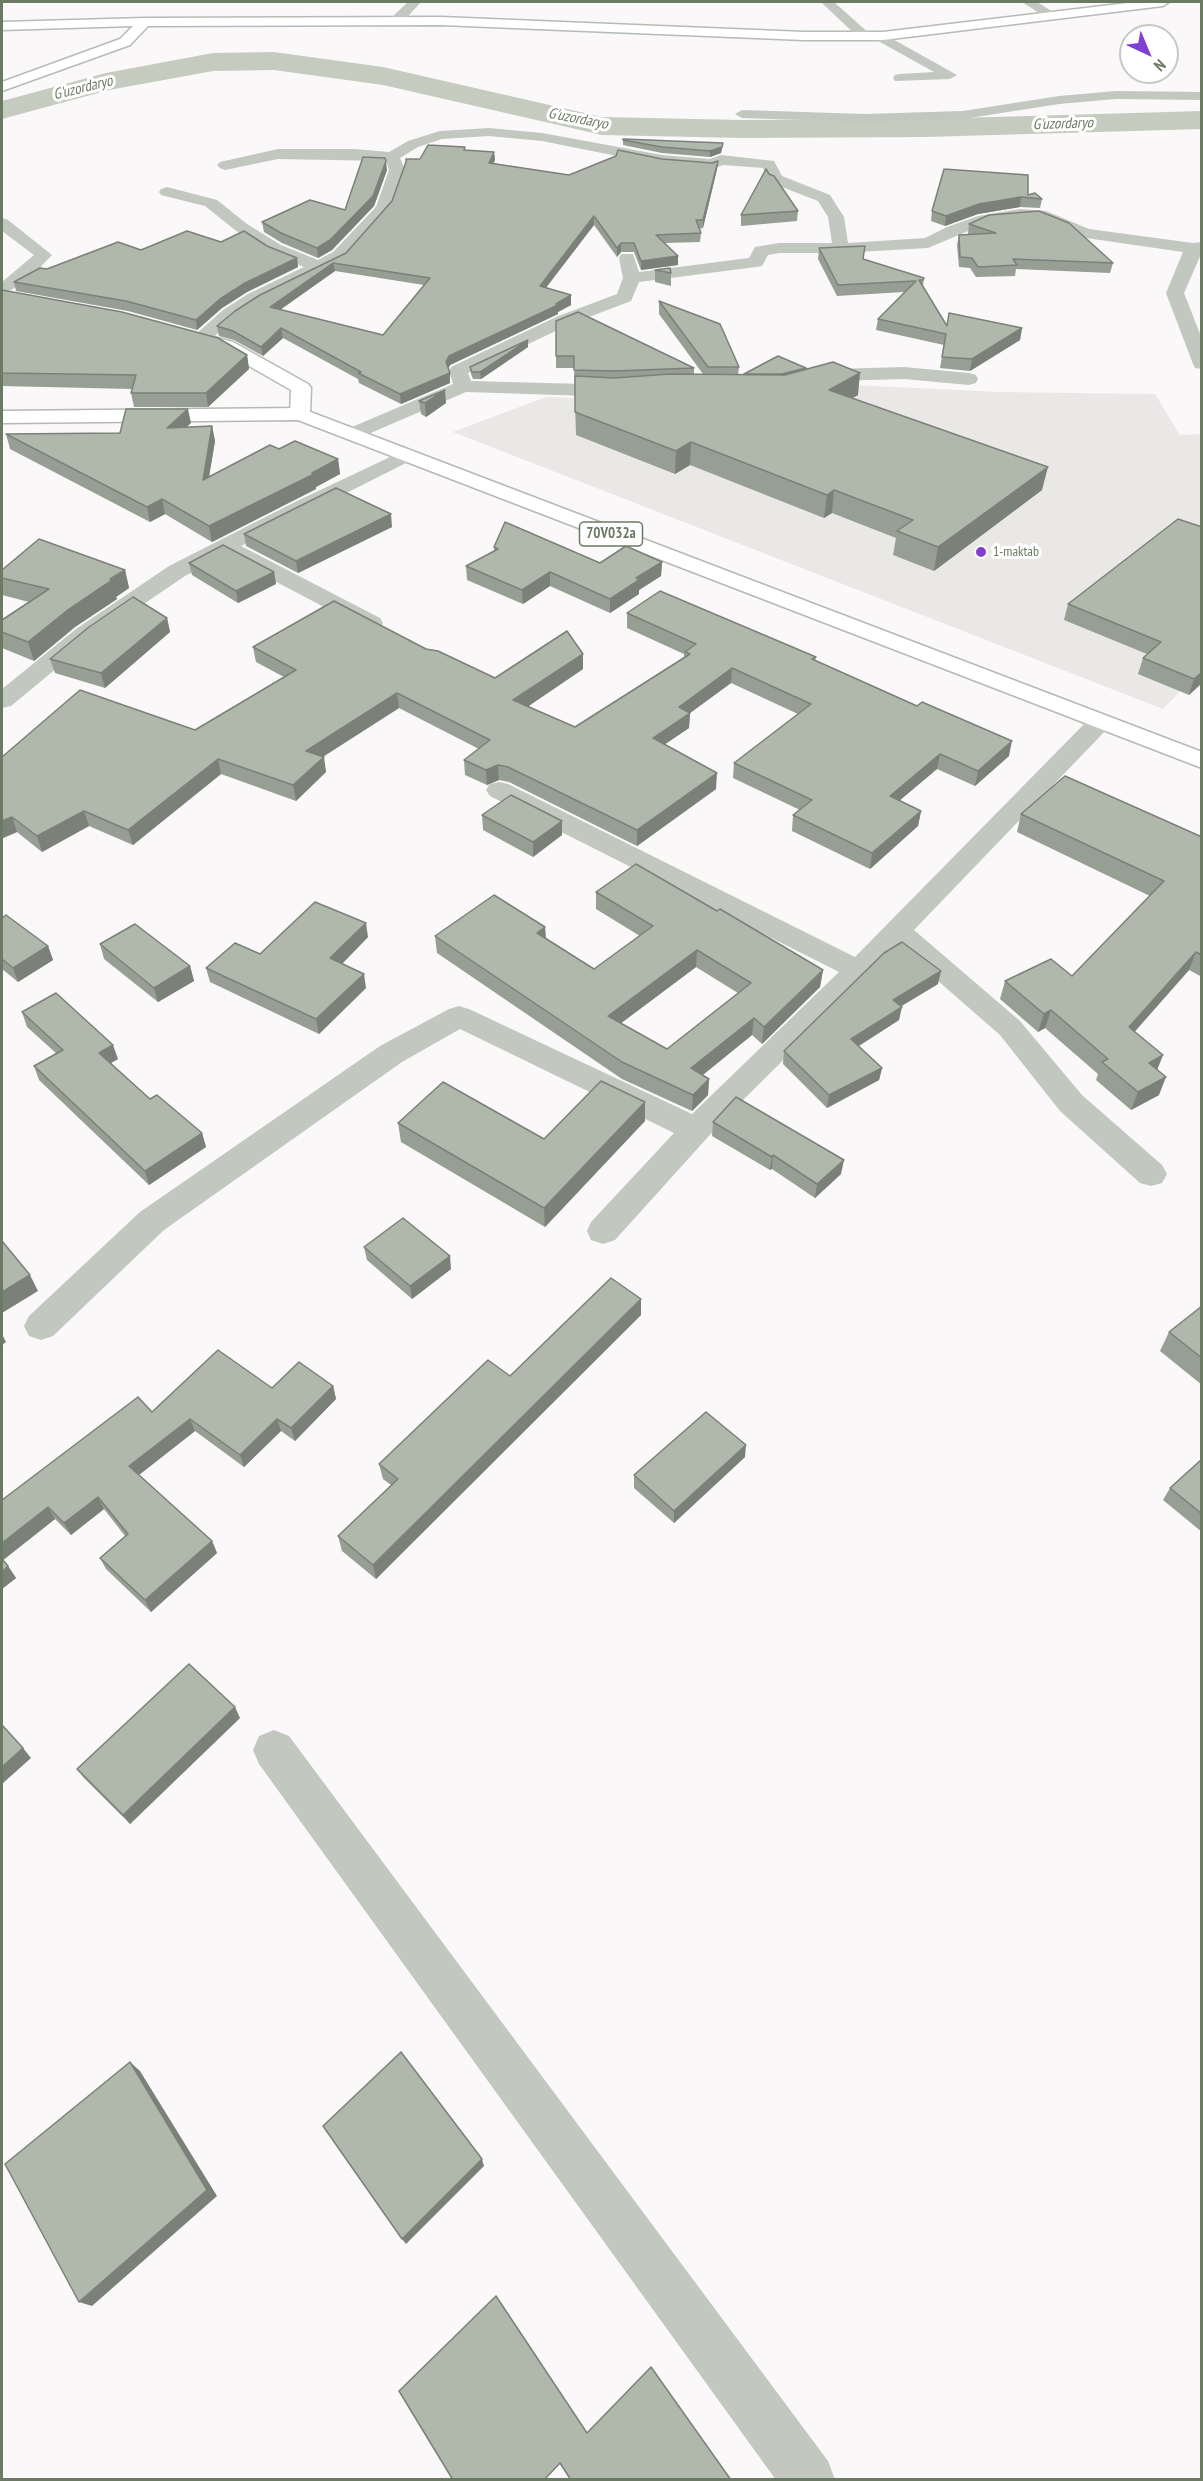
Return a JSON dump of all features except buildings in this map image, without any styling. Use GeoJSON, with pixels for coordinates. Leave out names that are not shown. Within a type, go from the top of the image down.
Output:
{"type":"FeatureCollection","features":[{"type":"Feature","properties":{"kind":"street"},"geometry":{"type":"LineString","coordinates":[[396,21],[415,2]]}},
{"type":"Feature","properties":{"kind":"street"},"geometry":{"type":"LineString","coordinates":[[827,2],[871,36],[950,75],[900,78]]}},
{"type":"Feature","properties":{"kind":"street"},"geometry":{"type":"LineString","coordinates":[[1028,2],[1052,15]]}},
{"type":"Feature","properties":{"kind":"street"},"geometry":{"type":"LineString","coordinates":[[2,26],[146,22],[396,21],[871,36],[1163,2]]}},
{"type":"Feature","properties":{"kind":"street"},"geometry":{"type":"LineString","coordinates":[[2,87],[125,42],[146,22]]}},
{"type":"Feature","properties":{"kind":"street"},"geometry":{"type":"LineString","coordinates":[[742,114],[865,118],[952,115],[1059,100],[1116,95],[1202,96]]}},
{"type":"Feature","properties":{"kind":"street"},"geometry":{"type":"LineString","coordinates":[[225,165],[278,154],[344,153],[392,157],[413,144],[440,135],[489,132],[542,137],[662,160],[712,164],[721,160],[769,164],[775,178],[824,198],[836,217],[840,233],[840,248]]}},
{"type":"Feature","properties":{"kind":"street"},"geometry":{"type":"LineString","coordinates":[[201,339],[229,314],[254,298],[339,256],[383,208],[397,170],[392,157]]}},
{"type":"Feature","properties":{"kind":"street"},"geometry":{"type":"LineString","coordinates":[[167,192],[211,203],[241,227],[275,249],[318,266]]}},
{"type":"Feature","properties":{"kind":"street"},"geometry":{"type":"LineString","coordinates":[[632,278],[756,262],[761,251],[779,248],[840,248],[927,243],[953,230],[984,219],[1040,214],[1086,233],[1197,248],[1175,292],[1202,364]]}},
{"type":"Feature","properties":{"kind":"street"},"geometry":{"type":"LineString","coordinates":[[2,223],[44,255],[21,277],[2,290]]}},
{"type":"Feature","properties":{"kind":"street"},"geometry":{"type":"LineString","coordinates":[[463,386],[458,371],[562,321],[625,297],[632,278],[626,256]]}},
{"type":"Feature","properties":{"kind":"street"},"geometry":{"type":"LineString","coordinates":[[2,296],[24,300]]}},
{"type":"Feature","properties":{"kind":"street"},"geometry":{"type":"LineString","coordinates":[[180,333],[227,346],[301,388],[300,414]]}},
{"type":"Feature","properties":{"kind":"street"},"geometry":{"type":"LineString","coordinates":[[803,384],[834,375],[903,373],[969,379]]}},
{"type":"Feature","properties":{"kind":"street"},"geometry":{"type":"LineString","coordinates":[[352,434],[463,386],[614,392],[636,390]]}},
{"type":"Feature","properties":{"kind":"street","name":"70V032a"},"geometry":{"type":"LineString","coordinates":[[2,417],[300,414],[1202,761]]}},
{"type":"Feature","properties":{"kind":"street"},"geometry":{"type":"LineString","coordinates":[[2,701],[84,634],[177,571],[407,455]]}},
{"type":"Feature","properties":{"kind":"street"},"geometry":{"type":"LineString","coordinates":[[225,546],[394,634]]}},
{"type":"Feature","properties":{"kind":"street"},"geometry":{"type":"LineString","coordinates":[[603,1231],[715,1108],[858,970],[1100,722]]}},
{"type":"Feature","properties":{"kind":"street"},"geometry":{"type":"LineString","coordinates":[[499,790],[858,970]]}},
{"type":"Feature","properties":{"kind":"street"},"geometry":{"type":"LineString","coordinates":[[897,930],[1010,1028],[1071,1103],[1151,1174]]}},
{"type":"Feature","properties":{"kind":"street"},"geometry":{"type":"LineString","coordinates":[[41,1326],[152,1221],[391,1054],[459,1016],[696,1130]]}},
{"type":"Feature","properties":{"kind":"street"},"geometry":{"type":"LineString","coordinates":[[274,1750],[809,2480]]}},
{"type":"Feature","properties":{"kind":"shaded area","name":"1-maktab"},"geometry":{"type":"Polygon","coordinates":[[[854,385],[999,392],[1155,394],[1180,435],[1201,434],[1201,670],[1163,709],[453,432],[546,397],[631,400],[854,385]]]}},
{"type":"Feature","properties":{"kind":"waterway","name":"G'uzordaryo"},"geometry":{"type":"LineString","coordinates":[[2,110],[106,82],[213,62],[274,61],[383,76],[602,126],[741,129],[925,128],[1202,120]]}},
{"type":"Feature","properties":{"kind":"place","name":"1-maktab"},"geometry":{"type":"Point","coordinates":[981,552]}}]}
